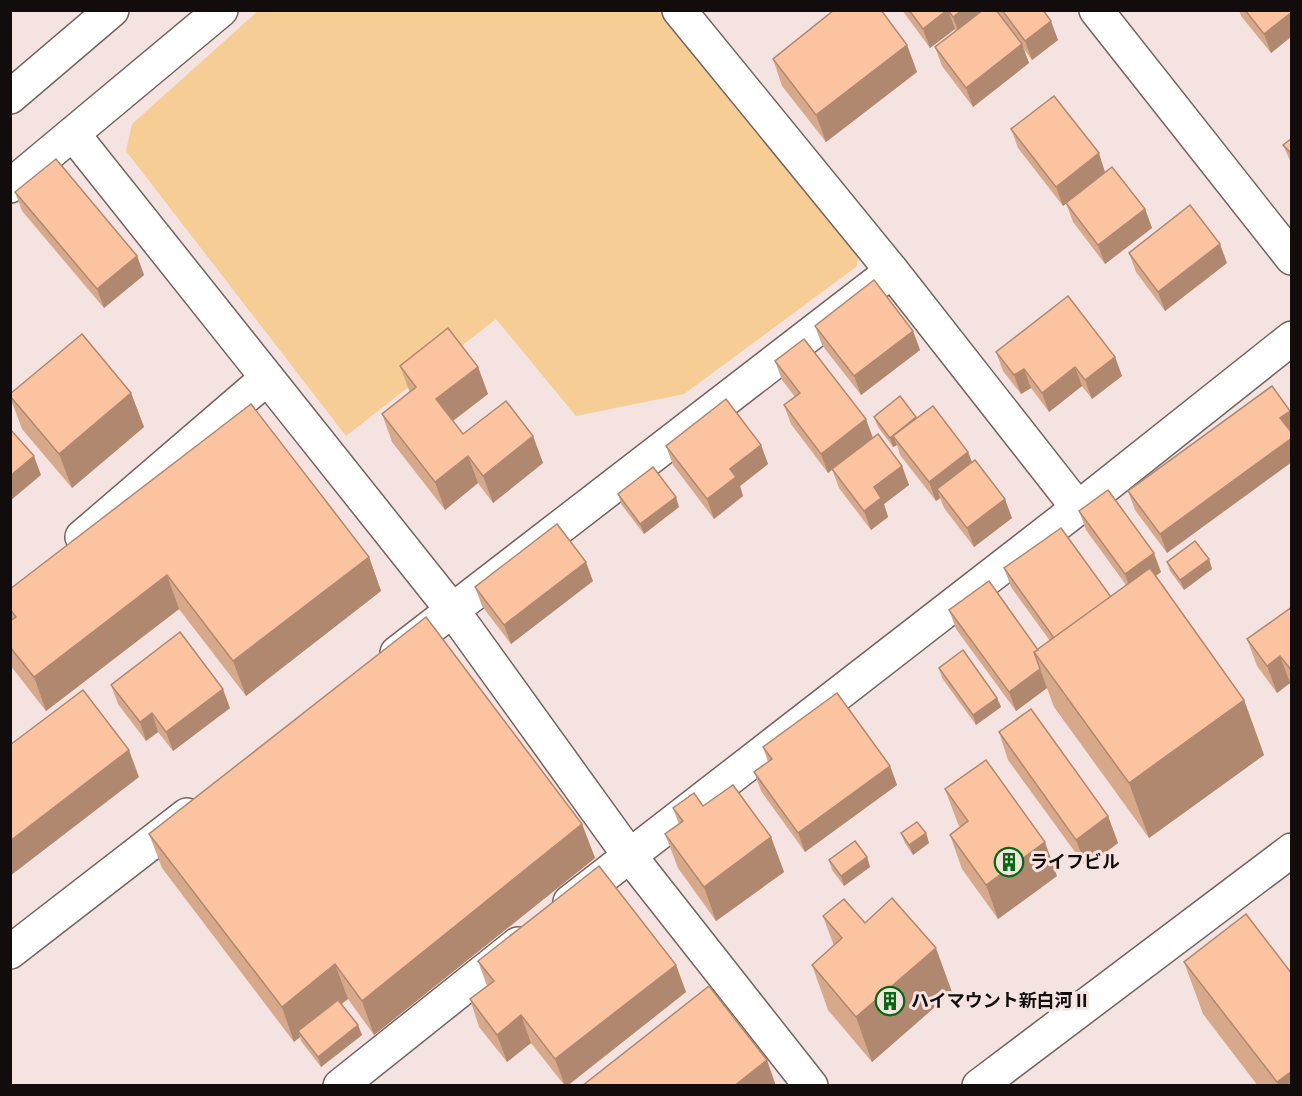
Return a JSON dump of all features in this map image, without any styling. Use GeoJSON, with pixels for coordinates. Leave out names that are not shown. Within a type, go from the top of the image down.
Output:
{"type":"FeatureCollection","features":[{"type":"Feature","properties":{"kind":"street"},"geometry":{"type":"LineString","coordinates":[[10,97],[112,10]]}},
{"type":"Feature","properties":{"kind":"street"},"geometry":{"type":"LineString","coordinates":[[10,186],[221,10]]}},
{"type":"Feature","properties":{"kind":"street"},"geometry":{"type":"LineString","coordinates":[[679,10],[892,271],[1078,508]]}},
{"type":"Feature","properties":{"kind":"street"},"geometry":{"type":"LineString","coordinates":[[1096,10],[1292,258]]}},
{"type":"Feature","properties":{"kind":"street"},"geometry":{"type":"LineString","coordinates":[[73,134],[453,610],[629,855],[811,1086]]}},
{"type":"Feature","properties":{"kind":"street"},"geometry":{"type":"LineString","coordinates":[[377,669],[892,271]]}},
{"type":"Feature","properties":{"kind":"street"},"geometry":{"type":"LineString","coordinates":[[340,1086],[629,855],[1078,508],[1292,338]]}},
{"type":"Feature","properties":{"kind":"street"},"geometry":{"type":"LineString","coordinates":[[63,553],[267,378]]}},
{"type":"Feature","properties":{"kind":"street"},"geometry":{"type":"LineString","coordinates":[[10,952],[208,799]]}},
{"type":"Feature","properties":{"kind":"street"},"geometry":{"type":"LineString","coordinates":[[979,1086],[1292,850]]}},
{"type":"Feature","properties":{"kind":"shaded area"},"geometry":{"type":"Polygon","coordinates":[[[258,11],[671,11],[862,244],[856,267],[684,394],[576,416],[496,319],[346,436],[126,151],[132,124],[258,11]]]}},
{"type":"Feature","properties":{"kind":"building"},"geometry":{"type":"Polygon","coordinates":[[[834,10],[881,10],[907,45],[816,115],[773,59],[834,10]]]}},
{"type":"Feature","properties":{"kind":"building"},"geometry":{"type":"Polygon","coordinates":[[[909,10],[947,10],[923,29],[909,10]]]}},
{"type":"Feature","properties":{"kind":"building"},"geometry":{"type":"Polygon","coordinates":[[[948,10],[962,10],[953,17],[948,10]]]}},
{"type":"Feature","properties":{"kind":"building"},"geometry":{"type":"Polygon","coordinates":[[[983,10],[996,10],[1022,44],[966,88],[935,47],[983,10]]]}},
{"type":"Feature","properties":{"kind":"building"},"geometry":{"type":"Polygon","coordinates":[[[1002,10],[1043,10],[1051,21],[1025,41],[1002,10]]]}},
{"type":"Feature","properties":{"kind":"building"},"geometry":{"type":"Polygon","coordinates":[[[1245,10],[1292,10],[1292,12],[1264,34],[1245,10]]]}},
{"type":"Feature","properties":{"kind":"building"},"geometry":{"type":"Polygon","coordinates":[[[1054,96],[1099,153],[1056,187],[1011,129],[1054,96]]]}},
{"type":"Feature","properties":{"kind":"building"},"geometry":{"type":"Polygon","coordinates":[[[1292,138],[1292,154],[1283,145],[1292,138]]]}},
{"type":"Feature","properties":{"kind":"building"},"geometry":{"type":"Polygon","coordinates":[[[56,159],[137,256],[97,289],[15,192],[56,159]]]}},
{"type":"Feature","properties":{"kind":"building"},"geometry":{"type":"Polygon","coordinates":[[[1112,167],[1145,209],[1098,245],[1066,203],[1112,167]]]}},
{"type":"Feature","properties":{"kind":"building"},"geometry":{"type":"Polygon","coordinates":[[[1190,205],[1220,244],[1158,292],[1129,253],[1190,205]]]}},
{"type":"Feature","properties":{"kind":"building"},"geometry":{"type":"Polygon","coordinates":[[[874,280],[913,331],[854,376],[815,326],[874,280]]]}},
{"type":"Feature","properties":{"kind":"building"},"geometry":{"type":"Polygon","coordinates":[[[1068,296],[1115,357],[1085,380],[1075,367],[1042,393],[1024,369],[1014,375],[996,352],[1068,296]]]}},
{"type":"Feature","properties":{"kind":"building"},"geometry":{"type":"Polygon","coordinates":[[[448,328],[478,367],[436,399],[463,434],[506,401],[533,436],[483,476],[468,456],[435,482],[382,414],[416,387],[400,366],[448,328]]]}},
{"type":"Feature","properties":{"kind":"building"},"geometry":{"type":"Polygon","coordinates":[[[82,334],[131,393],[59,454],[10,394],[82,334]]]}},
{"type":"Feature","properties":{"kind":"building"},"geometry":{"type":"Polygon","coordinates":[[[804,339],[866,419],[821,454],[784,405],[800,393],[775,361],[804,339]]]}},
{"type":"Feature","properties":{"kind":"building"},"geometry":{"type":"Polygon","coordinates":[[[1272,386],[1290,411],[1280,418],[1292,433],[1292,438],[1160,534],[1128,491],[1272,386]]]}},
{"type":"Feature","properties":{"kind":"building"},"geometry":{"type":"Polygon","coordinates":[[[900,396],[916,417],[890,438],[874,417],[900,396]]]}},
{"type":"Feature","properties":{"kind":"building"},"geometry":{"type":"Polygon","coordinates":[[[726,399],[761,445],[730,469],[736,477],[707,499],[666,446],[726,399]]]}},
{"type":"Feature","properties":{"kind":"building"},"geometry":{"type":"Polygon","coordinates":[[[251,404],[369,557],[233,661],[167,575],[34,677],[10,647],[10,621],[16,617],[10,609],[10,589],[251,404]]]}},
{"type":"Feature","properties":{"kind":"building"},"geometry":{"type":"Polygon","coordinates":[[[933,406],[968,452],[929,482],[893,436],[933,406]]]}},
{"type":"Feature","properties":{"kind":"building"},"geometry":{"type":"Polygon","coordinates":[[[10,429],[34,456],[10,476],[10,429]]]}},
{"type":"Feature","properties":{"kind":"building"},"geometry":{"type":"Polygon","coordinates":[[[878,434],[902,466],[874,487],[881,498],[864,511],[832,469],[878,434]]]}},
{"type":"Feature","properties":{"kind":"building"},"geometry":{"type":"Polygon","coordinates":[[[975,460],[1005,499],[967,528],[937,489],[975,460]]]}},
{"type":"Feature","properties":{"kind":"building"},"geometry":{"type":"Polygon","coordinates":[[[653,467],[676,497],[640,524],[618,494],[653,467]]]}},
{"type":"Feature","properties":{"kind":"building"},"geometry":{"type":"Polygon","coordinates":[[[1108,490],[1154,553],[1125,574],[1079,511],[1108,490]]]}},
{"type":"Feature","properties":{"kind":"building"},"geometry":{"type":"Polygon","coordinates":[[[557,524],[586,562],[504,625],[475,587],[557,524]]]}},
{"type":"Feature","properties":{"kind":"building"},"geometry":{"type":"Polygon","coordinates":[[[1061,528],[1111,597],[1054,638],[1004,568],[1061,528]]]}},
{"type":"Feature","properties":{"kind":"building"},"geometry":{"type":"Polygon","coordinates":[[[1195,541],[1209,559],[1180,580],[1167,562],[1195,541]]]}},
{"type":"Feature","properties":{"kind":"building"},"geometry":{"type":"Polygon","coordinates":[[[1150,568],[1244,700],[1129,783],[1034,652],[1150,568]]]}},
{"type":"Feature","properties":{"kind":"building"},"geometry":{"type":"Polygon","coordinates":[[[989,581],[1038,650],[1034,652],[1040,669],[1009,692],[949,610],[989,581]]]}},
{"type":"Feature","properties":{"kind":"building"},"geometry":{"type":"Polygon","coordinates":[[[1292,607],[1292,671],[1280,656],[1267,666],[1247,639],[1292,607]]]}},
{"type":"Feature","properties":{"kind":"building"},"geometry":{"type":"Polygon","coordinates":[[[426,617],[582,824],[362,1001],[335,964],[282,1007],[149,834],[426,617]]]}},
{"type":"Feature","properties":{"kind":"building"},"geometry":{"type":"Polygon","coordinates":[[[180,632],[223,689],[166,732],[152,713],[140,722],[111,685],[180,632]]]}},
{"type":"Feature","properties":{"kind":"building"},"geometry":{"type":"Polygon","coordinates":[[[963,650],[997,698],[973,715],[939,668],[963,650]]]}},
{"type":"Feature","properties":{"kind":"building"},"geometry":{"type":"Polygon","coordinates":[[[83,690],[129,750],[10,841],[10,745],[83,690]]]}},
{"type":"Feature","properties":{"kind":"building"},"geometry":{"type":"Polygon","coordinates":[[[837,693],[890,766],[798,833],[754,772],[772,759],[763,747],[837,693]]]}},
{"type":"Feature","properties":{"kind":"building"},"geometry":{"type":"Polygon","coordinates":[[[1031,709],[1108,816],[1076,840],[999,732],[1031,709]]]}},
{"type":"Feature","properties":{"kind":"building"},"geometry":{"type":"Polygon","coordinates":[[[986,760],[1045,842],[986,885],[950,835],[968,821],[945,789],[986,760]]]}},
{"type":"Feature","properties":{"kind":"building"},"geometry":{"type":"Polygon","coordinates":[[[733,785],[771,837],[704,887],[665,834],[683,821],[673,808],[694,793],[703,806],[733,785]]]}},
{"type":"Feature","properties":{"kind":"building"},"geometry":{"type":"Polygon","coordinates":[[[917,822],[926,833],[909,845],[901,833],[917,822]]]}},
{"type":"Feature","properties":{"kind":"building"},"geometry":{"type":"Polygon","coordinates":[[[855,841],[867,857],[841,876],[829,860],[855,841]]]}},
{"type":"Feature","properties":{"kind":"building"},"geometry":{"type":"Polygon","coordinates":[[[599,866],[676,965],[555,1059],[521,1015],[497,1035],[470,999],[494,981],[478,961],[599,866]]]}},
{"type":"Feature","properties":{"kind":"building"},"geometry":{"type":"Polygon","coordinates":[[[892,898],[936,948],[856,1017],[812,965],[842,938],[823,916],[844,899],[865,923],[892,898]]]}},
{"type":"Feature","properties":{"kind":"building"},"geometry":{"type":"Polygon","coordinates":[[[1246,914],[1292,974],[1292,1071],[1277,1082],[1184,962],[1246,914]]]}},
{"type":"Feature","properties":{"kind":"building"},"geometry":{"type":"Polygon","coordinates":[[[709,986],[767,1060],[734,1086],[582,1086],[709,986]]]}},
{"type":"Feature","properties":{"kind":"building"},"geometry":{"type":"Polygon","coordinates":[[[338,1000],[358,1025],[318,1057],[298,1031],[338,1000]]]}},
{"type":"Feature","properties":{"kind":"place","name":"ライフビル"},"geometry":{"type":"Point","coordinates":[1009,862]}},
{"type":"Feature","properties":{"kind":"place","name":"ハイマウント新白河Ⅱ"},"geometry":{"type":"Point","coordinates":[890,1001]}}]}
